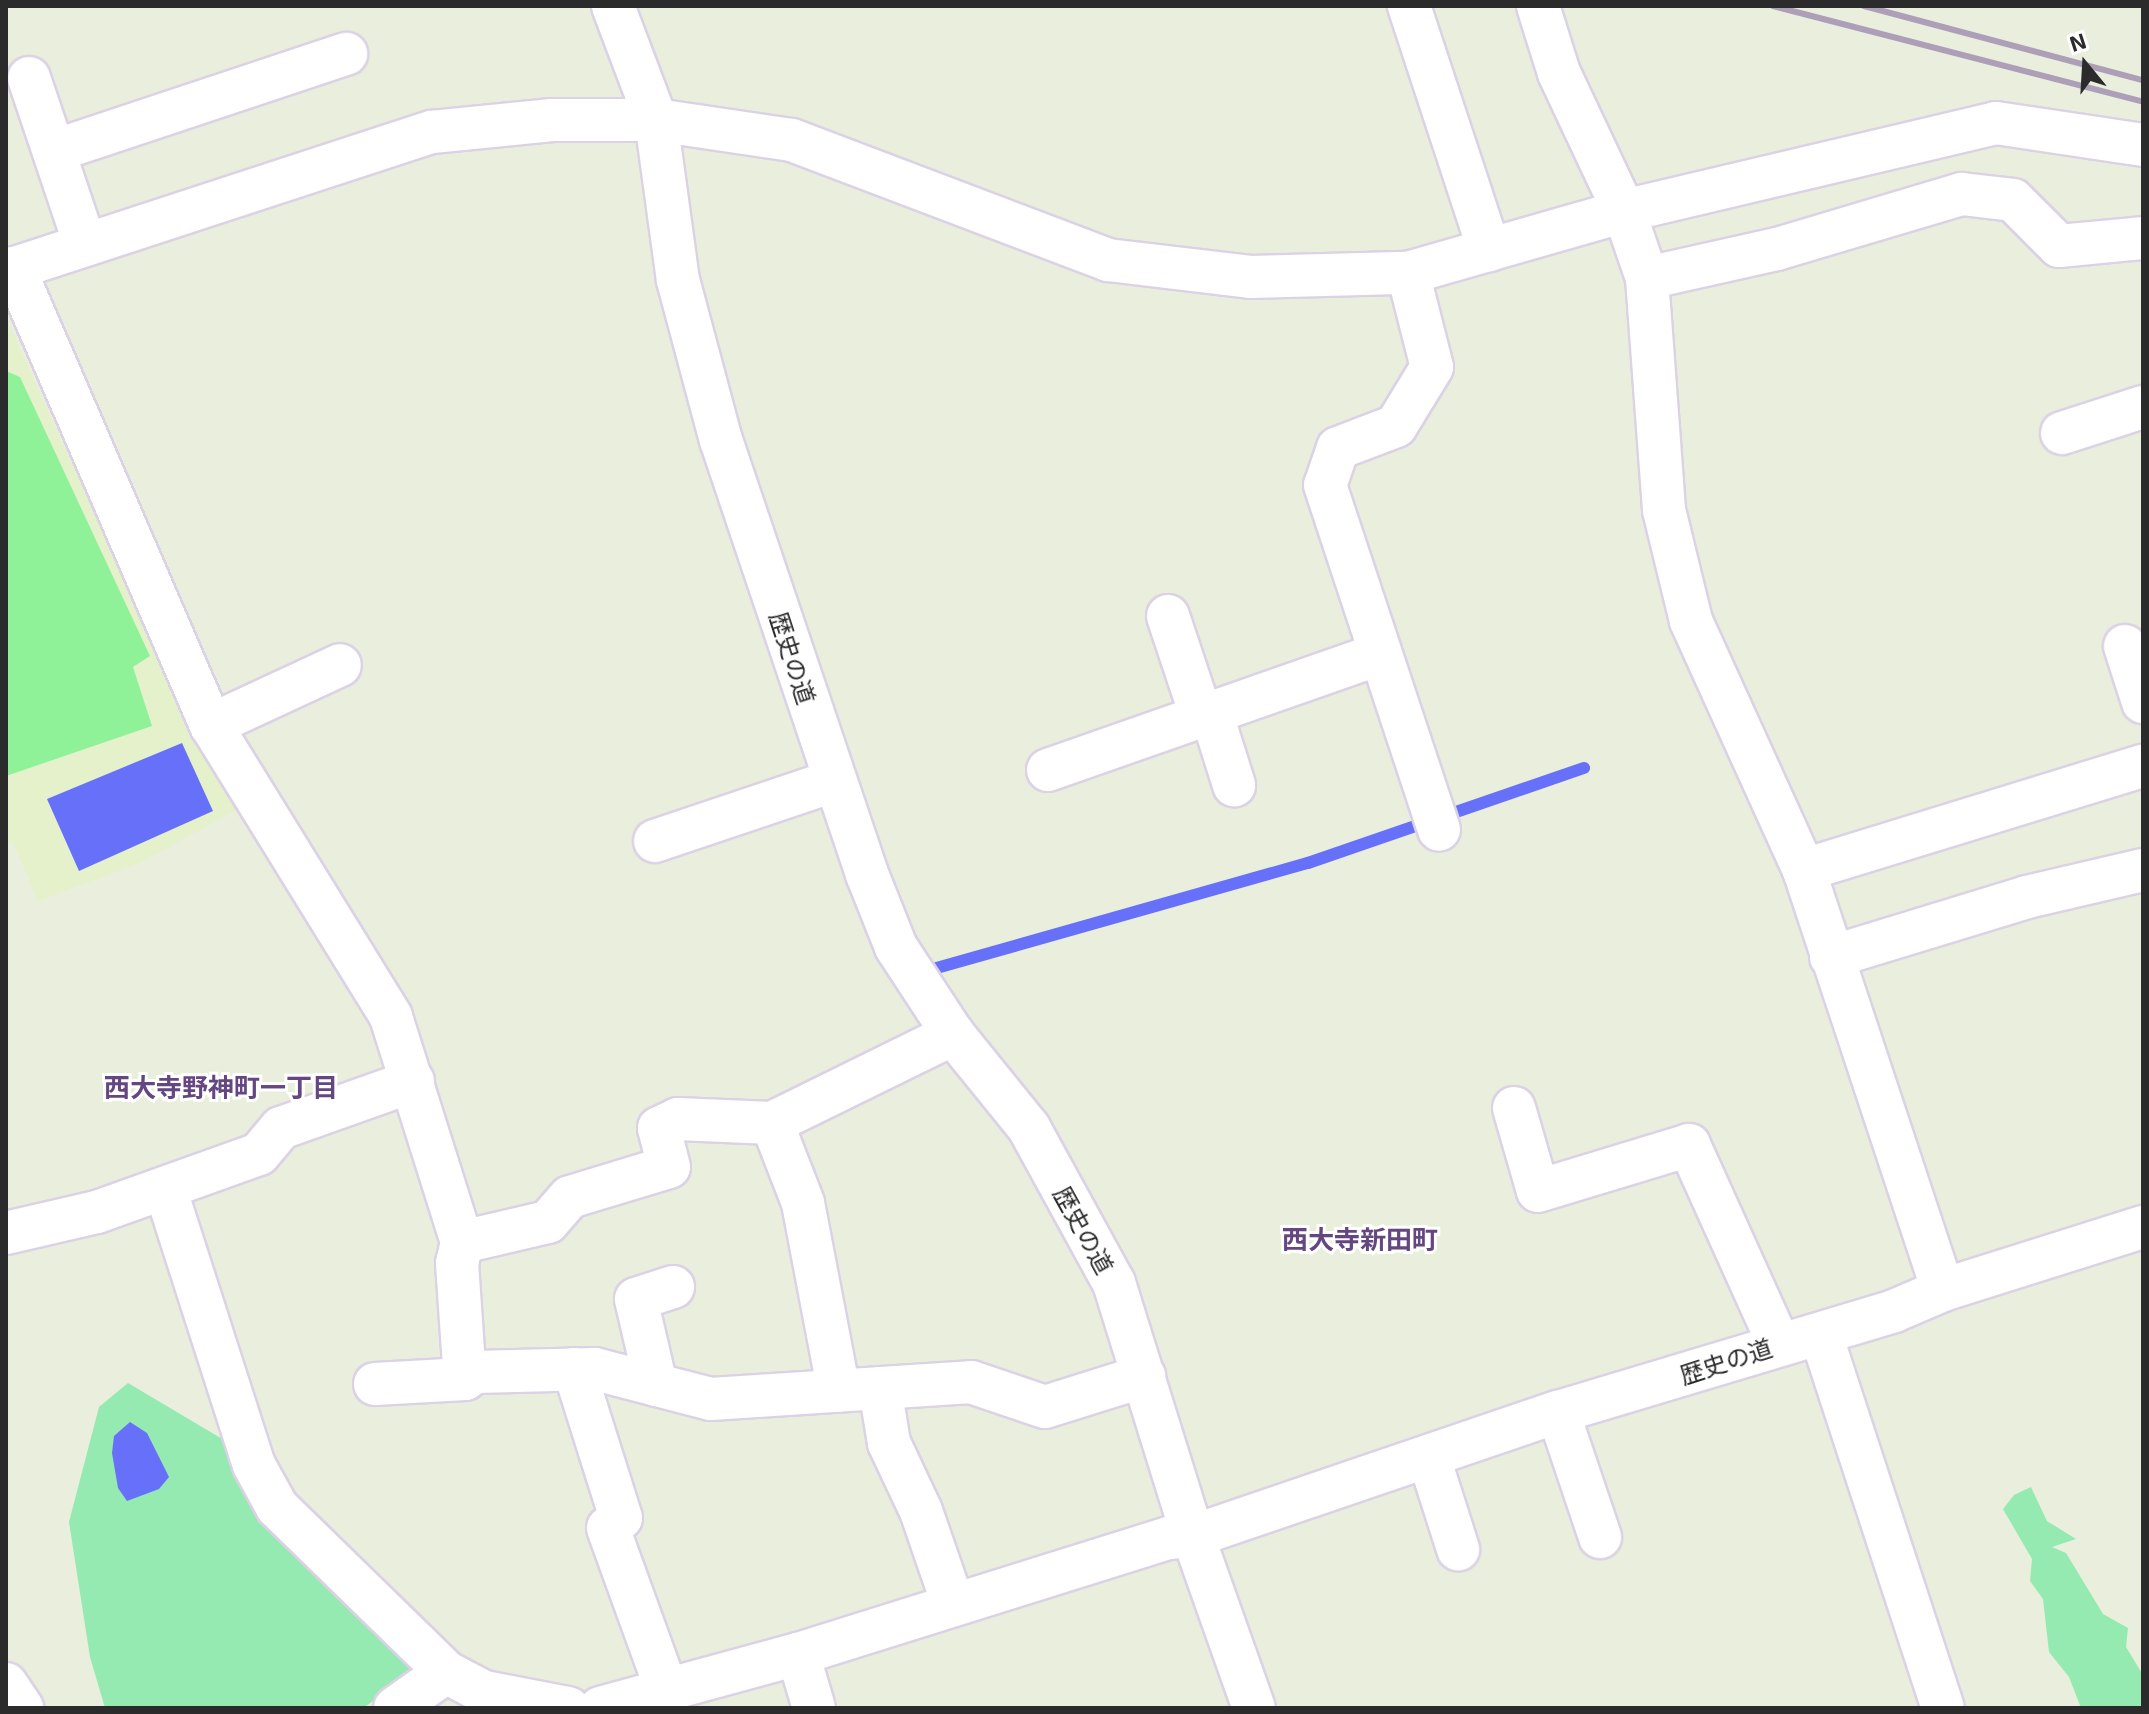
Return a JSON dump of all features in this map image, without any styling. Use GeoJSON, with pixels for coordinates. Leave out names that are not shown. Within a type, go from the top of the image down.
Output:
{"type":"FeatureCollection","features":[{"type":"Feature","properties":{"kind":"street","name":"歴史の道"},"geometry":{"type":"LineString","coordinates":[[613,6],[656,120],[678,280],[702,367],[833,781],[896,947],[953,1034],[1029,1128],[1114,1283],[1193,1536],[1558,1412],[1779,1344],[1821,1335],[1943,1290],[2143,1227]]}},
{"type":"Feature","properties":{"kind":"street"},"geometry":{"type":"LineString","coordinates":[[1409,6],[1489,250]]}},
{"type":"Feature","properties":{"kind":"street"},"geometry":{"type":"LineString","coordinates":[[1538,6],[1559,73],[1624,211],[1647,278],[1664,510],[1691,621],[1804,870],[1943,1290]]}},
{"type":"Feature","properties":{"kind":"street"},"geometry":{"type":"LineString","coordinates":[[54,151],[346,54]]}},
{"type":"Feature","properties":{"kind":"street"},"geometry":{"type":"LineString","coordinates":[[29,78],[85,244]]}},
{"type":"Feature","properties":{"kind":"street"},"geometry":{"type":"LineString","coordinates":[[465,1379],[457,1263],[462,1242],[391,1017],[211,725],[10,269],[432,132],[552,120],[656,120],[792,140],[1108,260],[1250,277],[1408,273],[1624,211],[1996,123],[2143,145]]}},
{"type":"Feature","properties":{"kind":"street"},"geometry":{"type":"LineString","coordinates":[[1647,278],[1777,249],[1962,194],[2013,200],[2059,246],[2143,238]]}},
{"type":"Feature","properties":{"kind":"street"},"geometry":{"type":"LineString","coordinates":[[1408,273],[1432,367],[1396,426],[1338,448],[1325,485],[1435,817]]}},
{"type":"Feature","properties":{"kind":"street"},"geometry":{"type":"LineString","coordinates":[[2062,433],[2143,407]]}},
{"type":"Feature","properties":{"kind":"street"},"geometry":{"type":"LineString","coordinates":[[1168,616],[1234,785]]}},
{"type":"Feature","properties":{"kind":"street"},"geometry":{"type":"LineString","coordinates":[[2125,646],[2143,702]]}},
{"type":"Feature","properties":{"kind":"street"},"geometry":{"type":"LineString","coordinates":[[1048,770],[1379,654]]}},
{"type":"Feature","properties":{"kind":"street"},"geometry":{"type":"LineString","coordinates":[[211,725],[340,665]]}},
{"type":"Feature","properties":{"kind":"street"},"geometry":{"type":"LineString","coordinates":[[1804,870],[2143,766]]}},
{"type":"Feature","properties":{"kind":"street"},"geometry":{"type":"LineString","coordinates":[[655,841],[833,781]]}},
{"type":"Feature","properties":{"kind":"street"},"geometry":{"type":"LineString","coordinates":[[1831,957],[2027,897],[2143,870]]}},
{"type":"Feature","properties":{"kind":"street"},"geometry":{"type":"LineString","coordinates":[[462,1242],[548,1222],[570,1197],[669,1167],[659,1128],[678,1119],[772,1123],[953,1034]]}},
{"type":"Feature","properties":{"kind":"street"},"geometry":{"type":"LineString","coordinates":[[6,1233],[165,1188],[259,1154],[281,1128],[413,1081]]}},
{"type":"Feature","properties":{"kind":"street"},"geometry":{"type":"LineString","coordinates":[[1514,1108],[1538,1191],[1689,1145],[1779,1344]]}},
{"type":"Feature","properties":{"kind":"street"},"geometry":{"type":"LineString","coordinates":[[772,1123],[803,1203],[839,1391]]}},
{"type":"Feature","properties":{"kind":"street"},"geometry":{"type":"LineString","coordinates":[[165,1188],[254,1465],[277,1507],[446,1672],[484,1692],[568,1708]]}},
{"type":"Feature","properties":{"kind":"street"},"geometry":{"type":"LineString","coordinates":[[656,1385],[636,1299],[673,1287]]}},
{"type":"Feature","properties":{"kind":"street"},"geometry":{"type":"LineString","coordinates":[[1821,1335],[1943,1708]]}},
{"type":"Feature","properties":{"kind":"street"},"geometry":{"type":"LineString","coordinates":[[574,1369],[621,1518],[608,1528],[667,1691]]}},
{"type":"Feature","properties":{"kind":"street"},"geometry":{"type":"LineString","coordinates":[[375,1384],[465,1379],[475,1372],[595,1369],[711,1399],[971,1382],[1045,1407],[1144,1376]]}},
{"type":"Feature","properties":{"kind":"street"},"geometry":{"type":"LineString","coordinates":[[880,1388],[889,1443],[921,1511],[953,1604]]}},
{"type":"Feature","properties":{"kind":"street"},"geometry":{"type":"LineString","coordinates":[[1558,1412],[1600,1537]]}},
{"type":"Feature","properties":{"kind":"street"},"geometry":{"type":"LineString","coordinates":[[1429,1458],[1458,1549]]}},
{"type":"Feature","properties":{"kind":"street"},"geometry":{"type":"LineString","coordinates":[[600,1708],[798,1654],[1169,1538],[1193,1536],[1254,1708]]}},
{"type":"Feature","properties":{"kind":"street"},"geometry":{"type":"LineString","coordinates":[[798,1654],[814,1708]]}},
{"type":"Feature","properties":{"kind":"street"},"geometry":{"type":"LineString","coordinates":[[395,1708],[446,1672]]}},
{"type":"Feature","properties":{"kind":"street"},"geometry":{"type":"LineString","coordinates":[[6,1684],[22,1708]]}},
{"type":"Feature","properties":{"kind":"shaded area"},"geometry":{"type":"Polygon","coordinates":[[[6,318],[185,714],[240,808],[139,863],[38,901],[13,842],[6,844],[6,318]]]}},
{"type":"Feature","properties":{"kind":"shaded area"},"geometry":{"type":"Polygon","coordinates":[[[182,743],[213,811],[79,871],[47,799],[182,743]]]}},
{"type":"Feature","properties":{"kind":"shaded area"},"geometry":{"type":"Polygon","coordinates":[[[130,1422],[147,1433],[169,1477],[159,1489],[127,1501],[118,1488],[112,1453],[114,1436],[130,1422]]]}},
{"type":"Feature","properties":{"kind":"green space"},"geometry":{"type":"Polygon","coordinates":[[[6,371],[20,377],[150,656],[133,667],[152,726],[6,776],[6,371]]]}},
{"type":"Feature","properties":{"kind":"green space"},"geometry":{"type":"Polygon","coordinates":[[[128,1383],[229,1443],[423,1667],[363,1708],[105,1708],[90,1657],[69,1522],[99,1407],[128,1383]]]}},
{"type":"Feature","properties":{"kind":"green space"},"geometry":{"type":"Polygon","coordinates":[[[2031,1487],[2047,1521],[2076,1539],[2052,1547],[2066,1553],[2103,1614],[2128,1628],[2126,1647],[2143,1675],[2143,1708],[2081,1708],[2069,1677],[2049,1652],[2043,1599],[2030,1581],[2032,1559],[2003,1509],[2014,1495],[2031,1487]]]}},
{"type":"Feature","properties":{"kind":"waterway"},"geometry":{"type":"LineString","coordinates":[[933,969],[1308,863],[1584,768]]}},
{"type":"Feature","properties":{"kind":"railway"},"geometry":{"type":"LineString","coordinates":[[1773,6],[2143,102]]}},
{"type":"Feature","properties":{"kind":"railway"},"geometry":{"type":"LineString","coordinates":[[1864,6],[2143,80]]}},
{"type":"Feature","properties":{"kind":"district","name":"西大寺野神町一丁目"},"geometry":{"type":"Point","coordinates":[221,1087]}},
{"type":"Feature","properties":{"kind":"district","name":"西大寺新田町"},"geometry":{"type":"Point","coordinates":[1360,1239]}}]}
